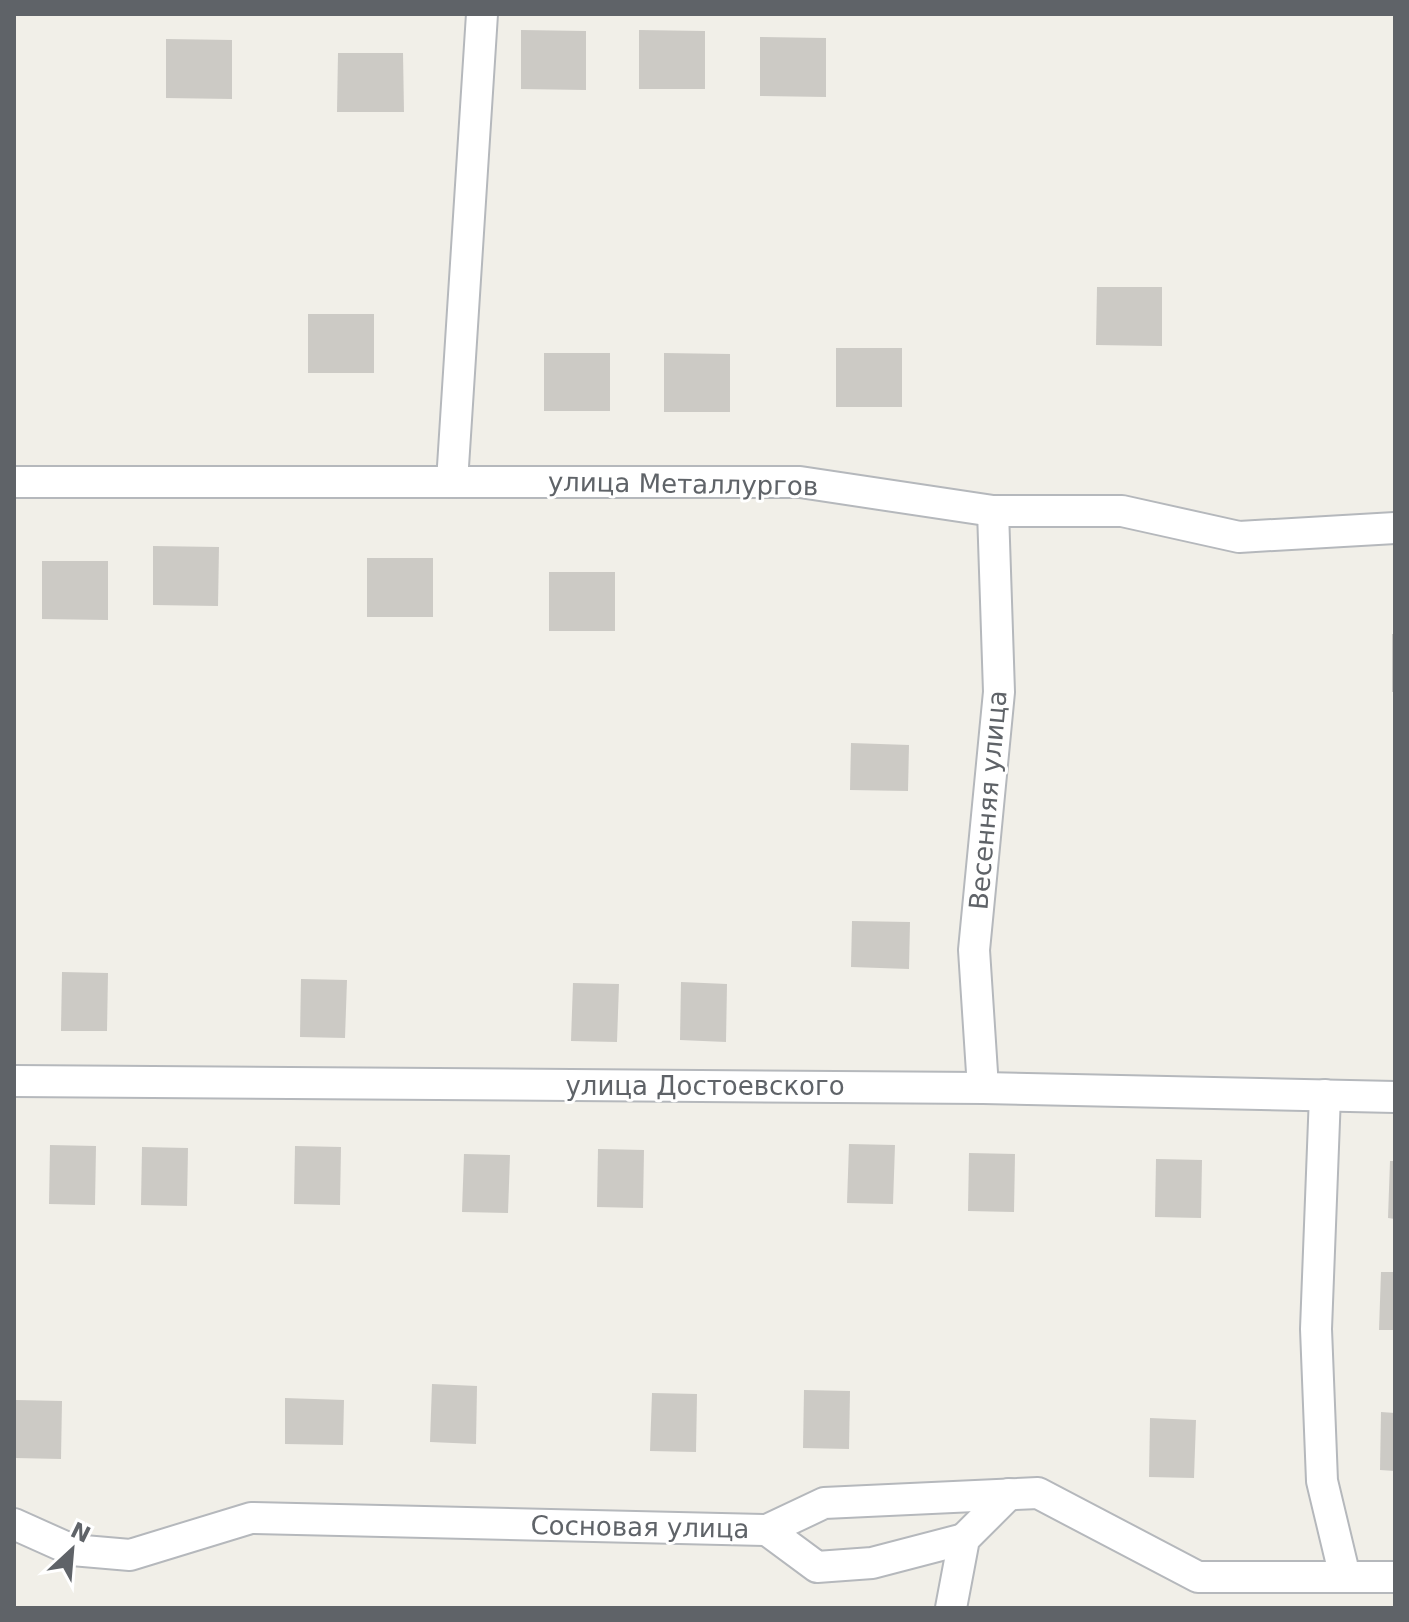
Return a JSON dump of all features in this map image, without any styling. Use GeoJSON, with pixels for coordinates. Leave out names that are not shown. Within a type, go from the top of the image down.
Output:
{"type":"FeatureCollection","features":[{"type":"Feature","properties":{"kind":"street"},"geometry":{"type":"LineString","coordinates":[[452,482],[482,14]]}},
{"type":"Feature","properties":{"kind":"street","name":"улица Металлургов"},"geometry":{"type":"LineString","coordinates":[[14,482],[800,482],[993,511],[1122,511],[1239,537],[1395,528]]}},
{"type":"Feature","properties":{"kind":"street","name":"Весенняя улица"},"geometry":{"type":"LineString","coordinates":[[983,1088],[974,950],[999,692],[993,511]]}},
{"type":"Feature","properties":{"kind":"street","name":"улица Достоевского"},"geometry":{"type":"LineString","coordinates":[[14,1081],[983,1088],[1395,1097]]}},
{"type":"Feature","properties":{"kind":"street"},"geometry":{"type":"LineString","coordinates":[[1325,1095],[1316,1329],[1322,1481],[1345,1577]]}},
{"type":"Feature","properties":{"kind":"street","name":"Сосновая улица"},"geometry":{"type":"LineString","coordinates":[[14,1524],[72,1550],[130,1555],[251,1518],[767,1530],[824,1503],[1038,1493],[1198,1577],[1395,1577]]}},
{"type":"Feature","properties":{"kind":"street"},"geometry":{"type":"LineString","coordinates":[[767,1530],[817,1567],[872,1563],[964,1539],[1009,1494]]}},
{"type":"Feature","properties":{"kind":"street"},"geometry":{"type":"LineString","coordinates":[[951,1608],[964,1539]]}},
{"type":"Feature","properties":{"kind":"building"},"geometry":{"type":"Polygon","coordinates":[[[521,30],[586,31],[586,90],[521,89],[521,30]]]}},
{"type":"Feature","properties":{"kind":"building"},"geometry":{"type":"Polygon","coordinates":[[[639,30],[705,31],[705,89],[639,89],[639,30]]]}},
{"type":"Feature","properties":{"kind":"building"},"geometry":{"type":"Polygon","coordinates":[[[760,37],[826,38],[826,97],[760,96],[760,37]]]}},
{"type":"Feature","properties":{"kind":"building"},"geometry":{"type":"Polygon","coordinates":[[[166,39],[232,40],[232,99],[166,98],[166,39]]]}},
{"type":"Feature","properties":{"kind":"building"},"geometry":{"type":"Polygon","coordinates":[[[338,53],[403,53],[404,112],[337,112],[338,53]]]}},
{"type":"Feature","properties":{"kind":"building"},"geometry":{"type":"Polygon","coordinates":[[[1097,287],[1162,287],[1162,346],[1096,345],[1097,287]]]}},
{"type":"Feature","properties":{"kind":"building"},"geometry":{"type":"Polygon","coordinates":[[[308,314],[374,314],[374,373],[308,373],[308,314]]]}},
{"type":"Feature","properties":{"kind":"building"},"geometry":{"type":"Polygon","coordinates":[[[836,348],[902,348],[902,407],[836,407],[836,348]]]}},
{"type":"Feature","properties":{"kind":"building"},"geometry":{"type":"Polygon","coordinates":[[[544,353],[610,353],[610,411],[544,411],[544,353]]]}},
{"type":"Feature","properties":{"kind":"building"},"geometry":{"type":"Polygon","coordinates":[[[664,353],[730,354],[730,412],[664,412],[664,353]]]}},
{"type":"Feature","properties":{"kind":"building"},"geometry":{"type":"Polygon","coordinates":[[[153,546],[219,547],[218,606],[153,605],[153,546]]]}},
{"type":"Feature","properties":{"kind":"building"},"geometry":{"type":"Polygon","coordinates":[[[367,558],[433,558],[433,617],[367,617],[367,558]]]}},
{"type":"Feature","properties":{"kind":"building"},"geometry":{"type":"Polygon","coordinates":[[[42,561],[108,561],[108,620],[42,619],[42,561]]]}},
{"type":"Feature","properties":{"kind":"building"},"geometry":{"type":"Polygon","coordinates":[[[549,572],[615,572],[615,631],[549,631],[549,572]]]}},
{"type":"Feature","properties":{"kind":"building"},"geometry":{"type":"Polygon","coordinates":[[[1392,634],[1395,634],[1395,692],[1392,692],[1392,634]]]}},
{"type":"Feature","properties":{"kind":"building"},"geometry":{"type":"Polygon","coordinates":[[[851,743],[909,745],[908,791],[850,790],[851,743]]]}},
{"type":"Feature","properties":{"kind":"building"},"geometry":{"type":"Polygon","coordinates":[[[852,921],[910,922],[909,969],[851,967],[852,921]]]}},
{"type":"Feature","properties":{"kind":"building"},"geometry":{"type":"Polygon","coordinates":[[[62,972],[108,973],[107,1031],[61,1031],[62,972]]]}},
{"type":"Feature","properties":{"kind":"building"},"geometry":{"type":"Polygon","coordinates":[[[301,979],[347,980],[345,1038],[300,1037],[301,979]]]}},
{"type":"Feature","properties":{"kind":"building"},"geometry":{"type":"Polygon","coordinates":[[[681,982],[727,984],[726,1042],[680,1040],[681,982]]]}},
{"type":"Feature","properties":{"kind":"building"},"geometry":{"type":"Polygon","coordinates":[[[573,983],[619,984],[617,1042],[571,1041],[573,983]]]}},
{"type":"Feature","properties":{"kind":"building"},"geometry":{"type":"Polygon","coordinates":[[[849,1144],[895,1145],[893,1204],[847,1203],[849,1144]]]}},
{"type":"Feature","properties":{"kind":"building"},"geometry":{"type":"Polygon","coordinates":[[[50,1145],[96,1146],[95,1205],[49,1204],[50,1145]]]}},
{"type":"Feature","properties":{"kind":"building"},"geometry":{"type":"Polygon","coordinates":[[[295,1146],[341,1147],[340,1205],[294,1204],[295,1146]]]}},
{"type":"Feature","properties":{"kind":"building"},"geometry":{"type":"Polygon","coordinates":[[[142,1147],[188,1148],[187,1206],[141,1205],[142,1147]]]}},
{"type":"Feature","properties":{"kind":"building"},"geometry":{"type":"Polygon","coordinates":[[[598,1149],[644,1150],[643,1208],[597,1207],[598,1149]]]}},
{"type":"Feature","properties":{"kind":"building"},"geometry":{"type":"Polygon","coordinates":[[[969,1153],[1015,1154],[1014,1212],[968,1211],[969,1153]]]}},
{"type":"Feature","properties":{"kind":"building"},"geometry":{"type":"Polygon","coordinates":[[[464,1154],[510,1155],[508,1213],[462,1212],[464,1154]]]}},
{"type":"Feature","properties":{"kind":"building"},"geometry":{"type":"Polygon","coordinates":[[[1156,1159],[1202,1160],[1201,1218],[1155,1217],[1156,1159]]]}},
{"type":"Feature","properties":{"kind":"building"},"geometry":{"type":"Polygon","coordinates":[[[1390,1161],[1395,1161],[1395,1219],[1388,1218],[1390,1161]]]}},
{"type":"Feature","properties":{"kind":"building"},"geometry":{"type":"Polygon","coordinates":[[[1381,1272],[1395,1272],[1395,1330],[1379,1330],[1381,1272]]]}},
{"type":"Feature","properties":{"kind":"building"},"geometry":{"type":"Polygon","coordinates":[[[432,1384],[477,1386],[476,1444],[430,1442],[432,1384]]]}},
{"type":"Feature","properties":{"kind":"building"},"geometry":{"type":"Polygon","coordinates":[[[804,1390],[850,1391],[849,1449],[803,1448],[804,1390]]]}},
{"type":"Feature","properties":{"kind":"building"},"geometry":{"type":"Polygon","coordinates":[[[652,1393],[697,1394],[696,1452],[650,1451],[652,1393]]]}},
{"type":"Feature","properties":{"kind":"building"},"geometry":{"type":"Polygon","coordinates":[[[285,1398],[344,1400],[343,1445],[285,1444],[285,1398]]]}},
{"type":"Feature","properties":{"kind":"building"},"geometry":{"type":"Polygon","coordinates":[[[16,1400],[62,1401],[61,1459],[15,1458],[16,1400]]]}},
{"type":"Feature","properties":{"kind":"building"},"geometry":{"type":"Polygon","coordinates":[[[1381,1412],[1395,1413],[1395,1471],[1380,1470],[1381,1412]]]}},
{"type":"Feature","properties":{"kind":"building"},"geometry":{"type":"Polygon","coordinates":[[[1150,1418],[1196,1420],[1194,1478],[1149,1477],[1150,1418]]]}}]}
